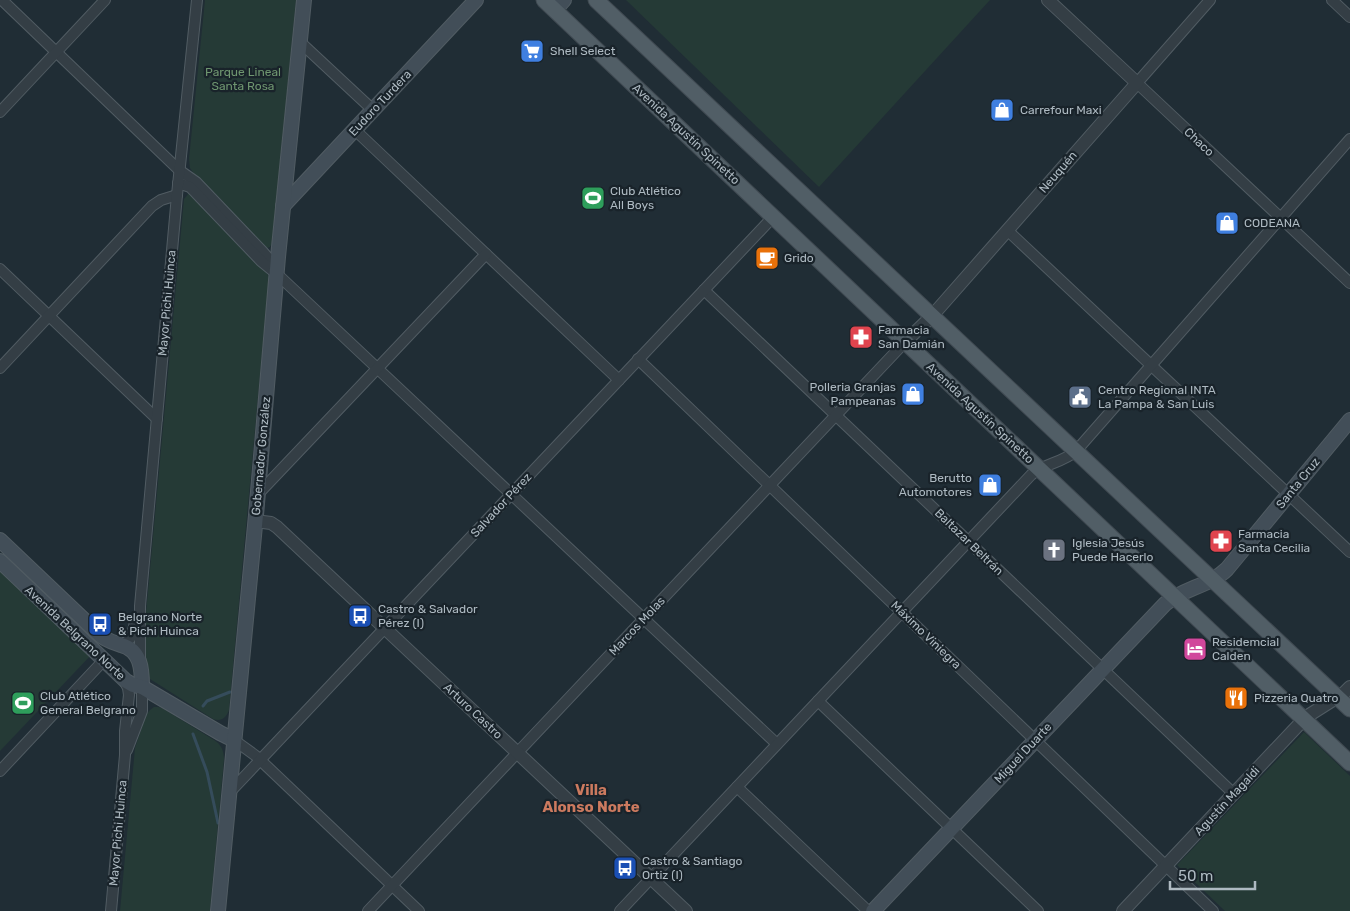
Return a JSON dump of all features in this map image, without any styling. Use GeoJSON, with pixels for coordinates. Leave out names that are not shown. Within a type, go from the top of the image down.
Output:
{"type":"FeatureCollection","features":[{"type":"Feature","properties":{"kind":"main road","name":"Gobernador González"},"geometry":{"type":"LineString","coordinates":[[218,911],[256,521],[276,274],[304,0]]}},
{"type":"Feature","properties":{"kind":"main road","name":"Eudoro Turdera"},"geometry":{"type":"LineString","coordinates":[[284,206],[476,0]]}},
{"type":"Feature","properties":{"kind":"main road"},"geometry":{"type":"LineString","coordinates":[[596,0],[1350,709]]}},
{"type":"Feature","properties":{"kind":"main road","name":"Avenida Agustín Spinetto"},"geometry":{"type":"LineString","coordinates":[[555,3],[773,217],[1350,763]]}},
{"type":"Feature","properties":{"kind":"main road","name":"Santa Cruz"},"geometry":{"type":"LineString","coordinates":[[1174,596],[1212,580],[1227,569],[1350,420]]}},
{"type":"Feature","properties":{"kind":"main road","name":"Avenida Belgrano Norte"},"geometry":{"type":"LineString","coordinates":[[0,540],[100,635],[126,646],[134,652],[140,664]]}},
{"type":"Feature","properties":{"kind":"main road","name":"Avenida Belgrano Norte"},"geometry":{"type":"LineString","coordinates":[[0,561],[123,679],[133,685],[142,687],[234,740]]}},
{"type":"Feature","properties":{"kind":"main road","name":"Miguel Duarte"},"geometry":{"type":"LineString","coordinates":[[873,911],[1162,606],[1174,596]]}},
{"type":"Feature","properties":{"kind":"main road"},"geometry":{"type":"LineString","coordinates":[[104,660],[102,655],[103,649],[106,645],[116,643]]}},
{"type":"Feature","properties":{"kind":"main road","name":"Mayor Pichi Huinca"},"geometry":{"type":"LineString","coordinates":[[140,664],[142,687]]}},
{"type":"Feature","properties":{"kind":"street"},"geometry":{"type":"LineString","coordinates":[[2,0],[180,170],[196,182],[263,252],[271,262],[276,274]]}},
{"type":"Feature","properties":{"kind":"street"},"geometry":{"type":"LineString","coordinates":[[0,112],[105,0]]}},
{"type":"Feature","properties":{"kind":"street","name":"Mayor Pichi Huinca"},"geometry":{"type":"LineString","coordinates":[[140,664],[140,606],[196,0]]}},
{"type":"Feature","properties":{"kind":"street","name":"Chaco"},"geometry":{"type":"LineString","coordinates":[[1048,0],[1350,283]]}},
{"type":"Feature","properties":{"kind":"street","name":"Neuquén"},"geometry":{"type":"LineString","coordinates":[[905,342],[932,316],[1210,0]]}},
{"type":"Feature","properties":{"kind":"street"},"geometry":{"type":"LineString","coordinates":[[1332,0],[1350,16]]}},
{"type":"Feature","properties":{"kind":"street"},"geometry":{"type":"LineString","coordinates":[[300,42],[373,110]]}},
{"type":"Feature","properties":{"kind":"street"},"geometry":{"type":"LineString","coordinates":[[355,130],[619,380]]}},
{"type":"Feature","properties":{"kind":"street"},"geometry":{"type":"LineString","coordinates":[[620,911],[1031,475],[1039,469],[1061,461],[1076,451],[1350,139]]}},
{"type":"Feature","properties":{"kind":"street"},"geometry":{"type":"LineString","coordinates":[[178,182],[190,187],[261,261],[378,368],[777,744]]}},
{"type":"Feature","properties":{"kind":"street"},"geometry":{"type":"LineString","coordinates":[[0,368],[155,204],[177,195]]}},
{"type":"Feature","properties":{"kind":"street","name":"Salvador Pérez"},"geometry":{"type":"LineString","coordinates":[[229,793],[773,217]]}},
{"type":"Feature","properties":{"kind":"street"},"geometry":{"type":"LineString","coordinates":[[1007,230],[1350,552]]}},
{"type":"Feature","properties":{"kind":"street"},"geometry":{"type":"LineString","coordinates":[[258,494],[486,254]]}},
{"type":"Feature","properties":{"kind":"street"},"geometry":{"type":"LineString","coordinates":[[0,269],[157,418]]}},
{"type":"Feature","properties":{"kind":"street","name":"Baltazar Beltrán"},"geometry":{"type":"LineString","coordinates":[[704,290],[1234,794]]}},
{"type":"Feature","properties":{"kind":"street","name":"Marcos Molas"},"geometry":{"type":"LineString","coordinates":[[368,911],[905,342]]}},
{"type":"Feature","properties":{"kind":"street","name":"Máximo Viniegra"},"geometry":{"type":"LineString","coordinates":[[638,359],[1213,911]]}},
{"type":"Feature","properties":{"kind":"street","name":"Arturo Castro"},"geometry":{"type":"LineString","coordinates":[[256,521],[270,523],[277,527],[686,911]]}},
{"type":"Feature","properties":{"kind":"street","name":"Mayor Pichi Huinca"},"geometry":{"type":"LineString","coordinates":[[116,643],[126,643],[131,638],[140,606]]}},
{"type":"Feature","properties":{"kind":"street"},"geometry":{"type":"LineString","coordinates":[[0,771],[104,660]]}},
{"type":"Feature","properties":{"kind":"street","name":"Mayor Pichi Huinca"},"geometry":{"type":"LineString","coordinates":[[111,911],[129,695],[128,688],[123,679]]}},
{"type":"Feature","properties":{"kind":"street","name":"Mayor Pichi Huinca"},"geometry":{"type":"LineString","coordinates":[[125,755],[142,711],[142,687]]}},
{"type":"Feature","properties":{"kind":"street","name":"Agustín Magaldi"},"geometry":{"type":"LineString","coordinates":[[1123,911],[1311,713],[1350,687]]}},
{"type":"Feature","properties":{"kind":"street"},"geometry":{"type":"LineString","coordinates":[[818,701],[1038,911]]}},
{"type":"Feature","properties":{"kind":"street"},"geometry":{"type":"LineString","coordinates":[[234,740],[260,760],[420,911]]}},
{"type":"Feature","properties":{"kind":"street"},"geometry":{"type":"LineString","coordinates":[[737,786],[868,911]]}},
{"type":"Feature","properties":{"kind":"green space","name":"Parque Lineal Santa Rosa"},"geometry":{"type":"Polygon","coordinates":[[[205,0],[296,0],[272,243],[267,248],[262,246],[190,168],[189,159],[205,0]]]}},
{"type":"Feature","properties":{"kind":"green space"},"geometry":{"type":"Polygon","coordinates":[[[626,0],[990,0],[819,187],[626,0]]]}},
{"type":"Feature","properties":{"kind":"green space"},"geometry":{"type":"Polygon","coordinates":[[[189,193],[264,269],[269,278],[229,710],[221,720],[213,719],[150,679],[146,669],[144,635],[184,199],[189,193]]]}},
{"type":"Feature","properties":{"kind":"green space","name":"Club Atlético General Belgrano"},"geometry":{"type":"Polygon","coordinates":[[[0,567],[92,654],[0,751],[0,567]]]}},
{"type":"Feature","properties":{"kind":"green space"},"geometry":{"type":"Polygon","coordinates":[[[154,707],[162,708],[214,740],[220,746],[223,753],[210,911],[120,911],[135,748],[146,715],[154,707]]]}},
{"type":"Feature","properties":{"kind":"green space"},"geometry":{"type":"Polygon","coordinates":[[[1304,732],[1350,776],[1350,911],[1225,911],[1177,865],[1304,732]]]}},
{"type":"Feature","properties":{"kind":"waterway"},"geometry":{"type":"LineString","coordinates":[[203,706],[207,701],[230,692]]}},
{"type":"Feature","properties":{"kind":"waterway"},"geometry":{"type":"LineString","coordinates":[[193,734],[207,772],[218,823]]}},
{"type":"Feature","properties":{"kind":"place","name":"Shell Select"},"geometry":{"type":"Point","coordinates":[532,51]}},
{"type":"Feature","properties":{"kind":"place","name":"Carrefour Maxi"},"geometry":{"type":"Point","coordinates":[1002,110]}},
{"type":"Feature","properties":{"kind":"place","name":"Club Atlético All Boys"},"geometry":{"type":"Point","coordinates":[593,198]}},
{"type":"Feature","properties":{"kind":"place","name":"CODEANA"},"geometry":{"type":"Point","coordinates":[1227,223]}},
{"type":"Feature","properties":{"kind":"place","name":"Grido"},"geometry":{"type":"Point","coordinates":[767,258]}},
{"type":"Feature","properties":{"kind":"place","name":"Farmacia San Damián"},"geometry":{"type":"Point","coordinates":[861,337]}},
{"type":"Feature","properties":{"kind":"place","name":"Polleria Granjas Pampeanas"},"geometry":{"type":"Point","coordinates":[913,394]}},
{"type":"Feature","properties":{"kind":"place","name":"Centro Regional INTA La Pampa & San Luis"},"geometry":{"type":"Point","coordinates":[1080,397]}},
{"type":"Feature","properties":{"kind":"place","name":"Berutto Automotores"},"geometry":{"type":"Point","coordinates":[990,485]}},
{"type":"Feature","properties":{"kind":"place","name":"Farmacia Santa Cecilia"},"geometry":{"type":"Point","coordinates":[1221,541]}},
{"type":"Feature","properties":{"kind":"place","name":"Iglesia Jesús Puede Hacerlo"},"geometry":{"type":"Point","coordinates":[1054,550]}},
{"type":"Feature","properties":{"kind":"place","name":"Castro & Salvador Pérez (I)"},"geometry":{"type":"Point","coordinates":[360,616]}},
{"type":"Feature","properties":{"kind":"place","name":"Belgrano Norte & Pichi Huinca"},"geometry":{"type":"Point","coordinates":[100,624]}},
{"type":"Feature","properties":{"kind":"place","name":"Residemcial Calden"},"geometry":{"type":"Point","coordinates":[1195,649]}},
{"type":"Feature","properties":{"kind":"place","name":"Pizzeria Quatro"},"geometry":{"type":"Point","coordinates":[1236,698]}},
{"type":"Feature","properties":{"kind":"place","name":"Club Atlético General Belgrano"},"geometry":{"type":"Point","coordinates":[23,703]}},
{"type":"Feature","properties":{"kind":"place","name":"Castro & Santiago Ortiz (I)"},"geometry":{"type":"Point","coordinates":[625,868]}},
{"type":"Feature","properties":{"kind":"district","name":"Villa Alonso Norte"},"geometry":{"type":"Point","coordinates":[591,798]}}]}
